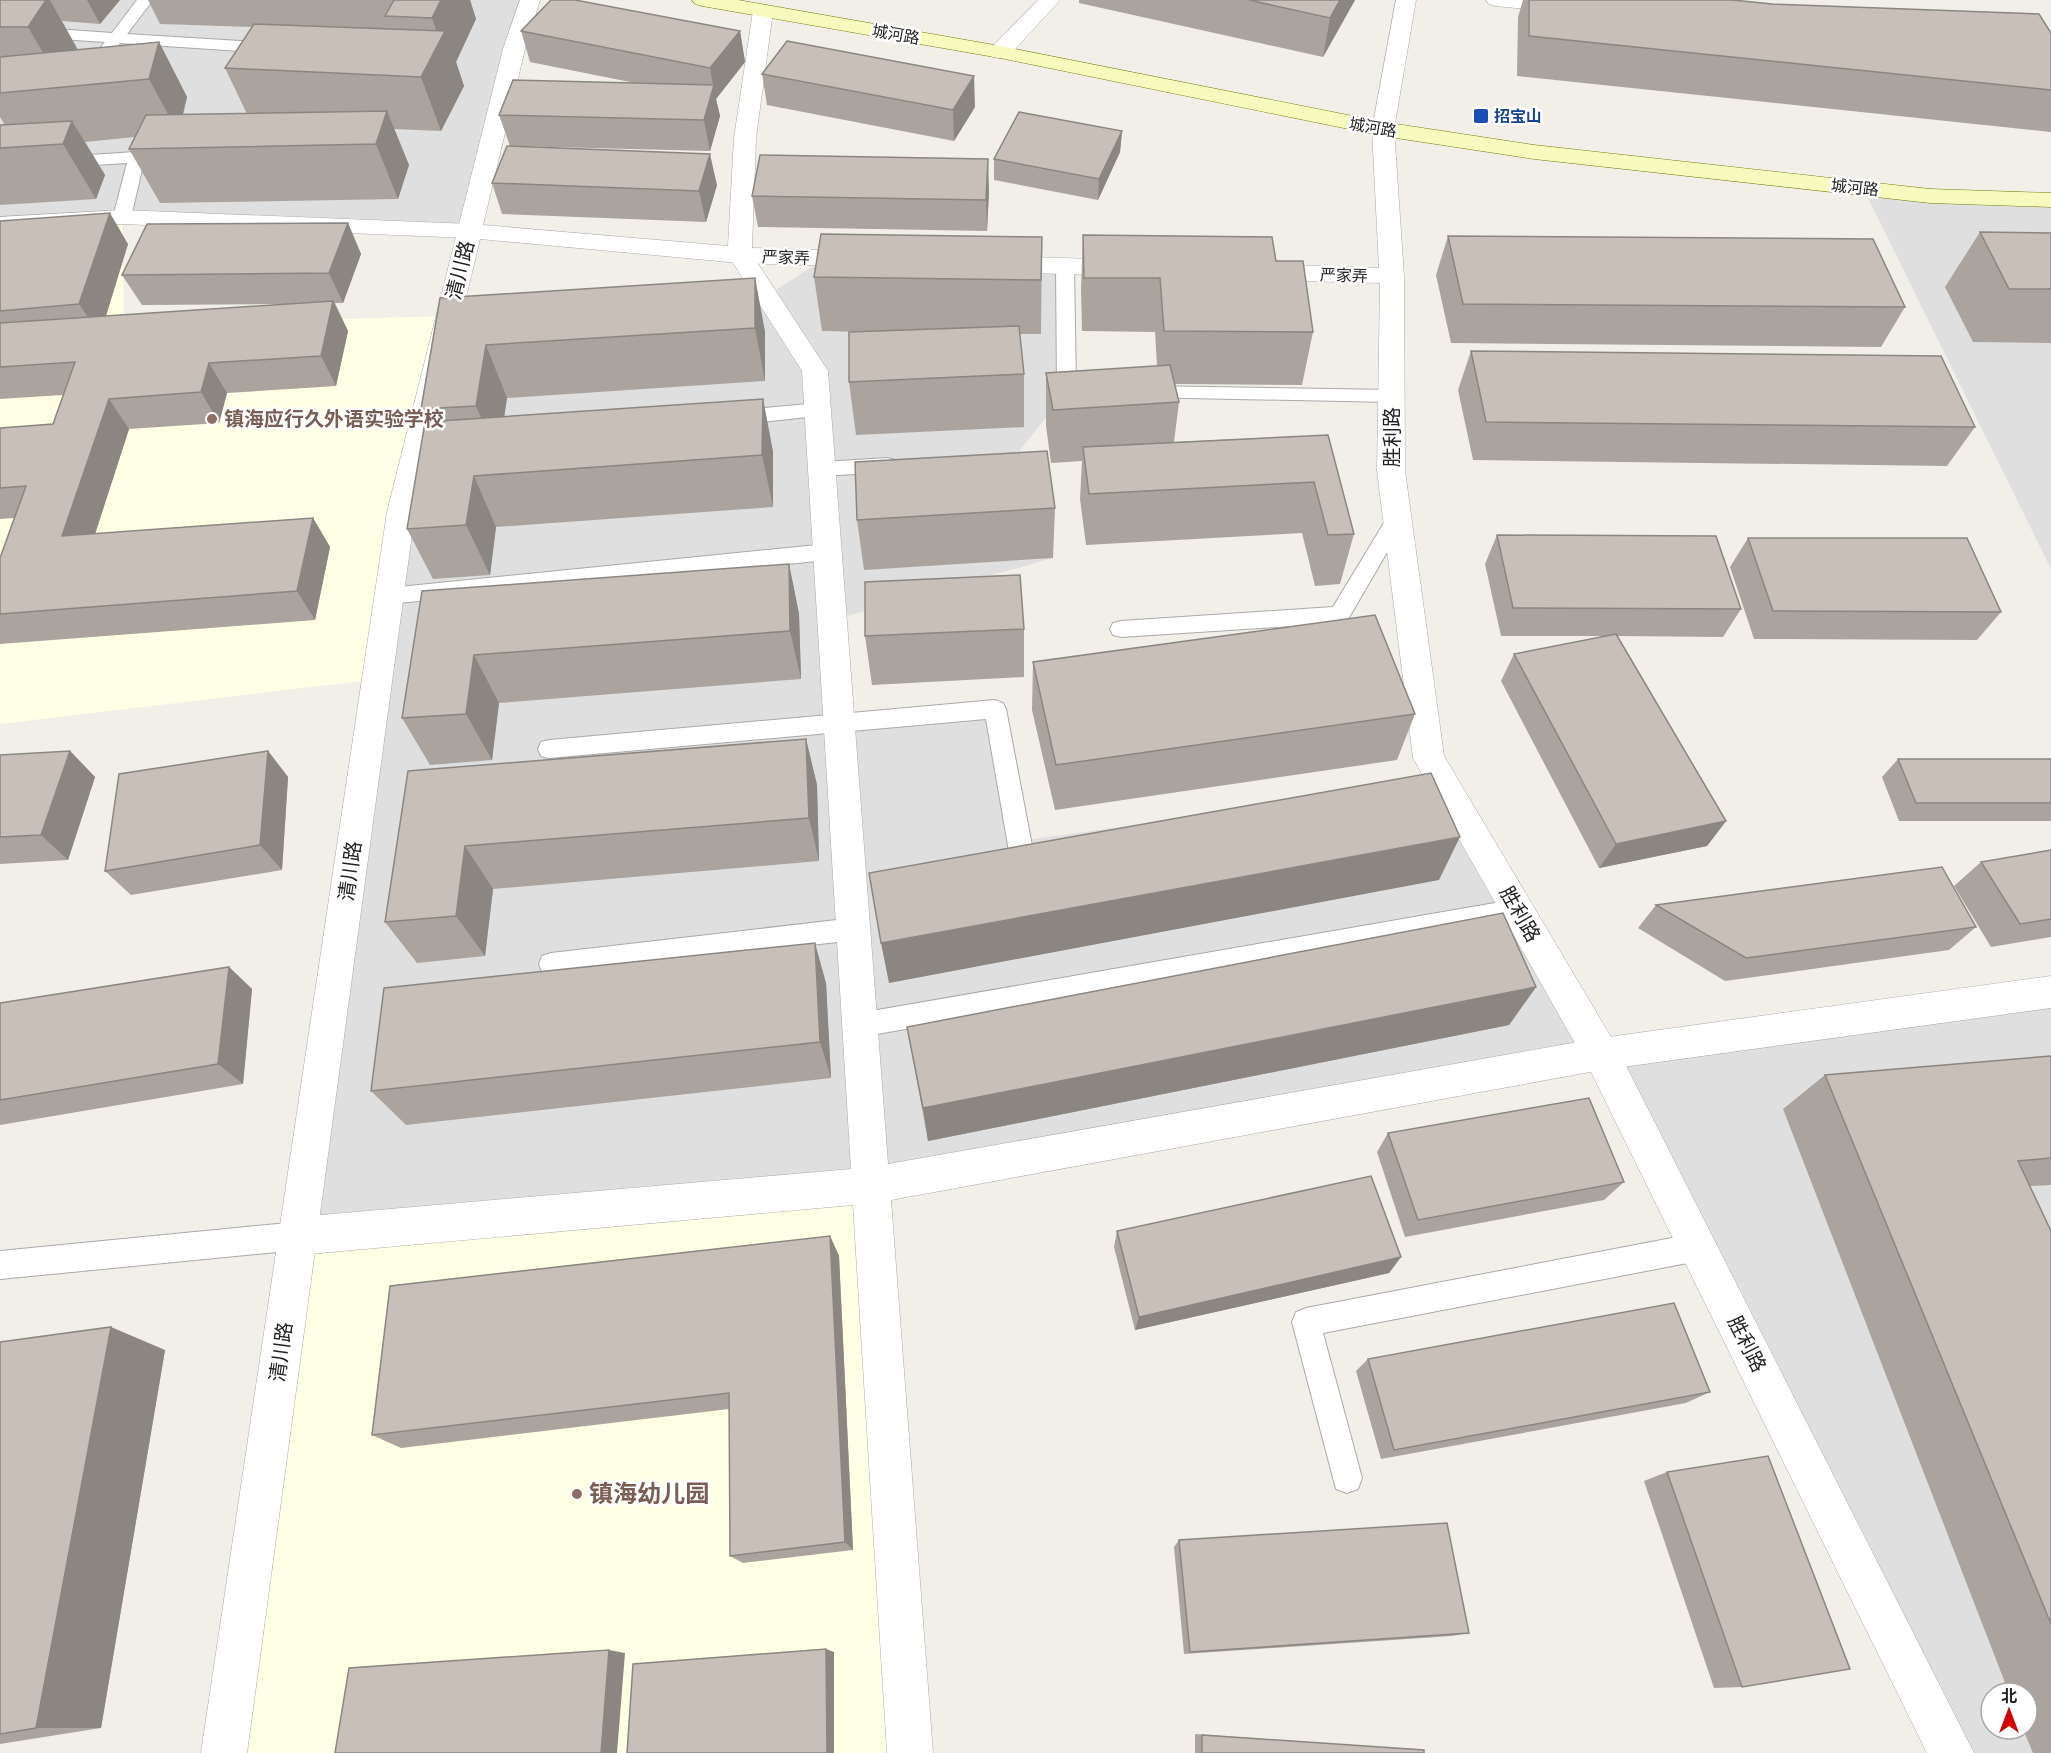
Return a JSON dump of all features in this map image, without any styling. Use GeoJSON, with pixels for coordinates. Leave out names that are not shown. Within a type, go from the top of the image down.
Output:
{"type":"FeatureCollection","features":[{"type":"Feature","properties":{"kind":"main road","name":"城河路"},"geometry":{"type":"LineString","coordinates":[[702,0],[1000,52],[1383,129],[1534,152],[1930,196],[2051,200]]}},
{"type":"Feature","properties":{"kind":"street","name":"清川路"},"geometry":{"type":"LineString","coordinates":[[224,1753],[401,512],[514,49],[530,0]]}},
{"type":"Feature","properties":{"kind":"street"},"geometry":{"type":"LineString","coordinates":[[1000,52],[1050,0]]}},
{"type":"Feature","properties":{"kind":"street","name":"胜利路"},"geometry":{"type":"LineString","coordinates":[[1406,0],[1383,129],[1392,276],[1391,471],[1431,783],[1518,910],[1601,1054],[1951,1753]]}},
{"type":"Feature","properties":{"kind":"street"},"geometry":{"type":"LineString","coordinates":[[1496,0],[1579,9]]}},
{"type":"Feature","properties":{"kind":"street"},"geometry":{"type":"LineString","coordinates":[[763,11],[746,138],[740,255],[815,371],[839,724],[861,877],[854,929],[910,1753]]}},
{"type":"Feature","properties":{"kind":"street","name":"严家弄"},"geometry":{"type":"LineString","coordinates":[[0,224],[122,217],[470,231],[740,255],[886,260]]}},
{"type":"Feature","properties":{"kind":"street"},"geometry":{"type":"LineString","coordinates":[[981,263],[1146,268]]}},
{"type":"Feature","properties":{"kind":"street","name":"严家弄"},"geometry":{"type":"LineString","coordinates":[[1240,272],[1392,276]]}},
{"type":"Feature","properties":{"kind":"street"},"geometry":{"type":"LineString","coordinates":[[298,1236],[871,1185],[1601,1054],[2051,992]]}},
{"type":"Feature","properties":{"kind":"lane"},"geometry":{"type":"LineString","coordinates":[[101,56],[145,0]]}},
{"type":"Feature","properties":{"kind":"lane"},"geometry":{"type":"LineString","coordinates":[[2,33],[288,49]]}},
{"type":"Feature","properties":{"kind":"lane"},"geometry":{"type":"LineString","coordinates":[[0,166],[183,155]]}},
{"type":"Feature","properties":{"kind":"lane"},"geometry":{"type":"LineString","coordinates":[[122,217],[137,156]]}},
{"type":"Feature","properties":{"kind":"lane"},"geometry":{"type":"LineString","coordinates":[[1065,266],[1067,391],[1103,392]]}},
{"type":"Feature","properties":{"kind":"lane"},"geometry":{"type":"LineString","coordinates":[[1127,392],[1391,396]]}},
{"type":"Feature","properties":{"kind":"lane"},"geometry":{"type":"LineString","coordinates":[[714,419],[818,410]]}},
{"type":"Feature","properties":{"kind":"lane"},"geometry":{"type":"LineString","coordinates":[[822,469],[905,464]]}},
{"type":"Feature","properties":{"kind":"lane"},"geometry":{"type":"LineString","coordinates":[[1121,629],[1339,615],[1397,518]]}},
{"type":"Feature","properties":{"kind":"lane"},"geometry":{"type":"LineString","coordinates":[[389,596],[827,552]]}},
{"type":"Feature","properties":{"kind":"lane"},"geometry":{"type":"LineString","coordinates":[[549,749],[995,709],[1010,853],[1044,847]]}},
{"type":"Feature","properties":{"kind":"lane"},"geometry":{"type":"LineString","coordinates":[[860,1026],[1518,910]]}},
{"type":"Feature","properties":{"kind":"lane"},"geometry":{"type":"LineString","coordinates":[[551,964],[854,929]]}},
{"type":"Feature","properties":{"kind":"lane"},"geometry":{"type":"LineString","coordinates":[[0,1265],[298,1236]]}},
{"type":"Feature","properties":{"kind":"lane"},"geometry":{"type":"LineString","coordinates":[[1347,1478],[1306,1322],[1698,1247]]}},
{"type":"Feature","properties":{"kind":"shaded area"},"geometry":{"type":"Polygon","coordinates":[[[0,0],[530,0],[470,231],[122,217],[0,224],[0,0]]]}},
{"type":"Feature","properties":{"kind":"shaded area"},"geometry":{"type":"Polygon","coordinates":[[[1863,188],[2051,200],[2051,569],[1863,188]]]}},
{"type":"Feature","properties":{"kind":"shaded area","name":"镇海应行久外语实验学校"},"geometry":{"type":"Polygon","coordinates":[[[122,217],[124,325],[449,316],[377,679],[0,724],[0,224],[122,217]]]}},
{"type":"Feature","properties":{"kind":"shaded area"},"geometry":{"type":"Polygon","coordinates":[[[826,258],[1065,266],[1067,391],[1013,459],[1053,558],[833,620],[839,724],[995,709],[1020,841],[1442,781],[1601,1054],[871,1185],[298,1236],[401,512],[449,316],[766,296],[826,258]]]}},
{"type":"Feature","properties":{"kind":"shaded area"},"geometry":{"type":"Polygon","coordinates":[[[2051,992],[2051,1753],[1951,1753],[1601,1054],[2051,992]]]}},
{"type":"Feature","properties":{"kind":"shaded area","name":"镇海幼儿园"},"geometry":{"type":"Polygon","coordinates":[[[871,1185],[910,1753],[224,1753],[298,1236],[871,1185]]]}},
{"type":"Feature","properties":{"kind":"building"},"geometry":{"type":"Polygon","coordinates":[[[0,0],[46,0],[28,27],[0,27],[0,0]]]}},
{"type":"Feature","properties":{"kind":"building"},"geometry":{"type":"Polygon","coordinates":[[[394,0],[441,0],[432,18],[385,16],[394,0]]]}},
{"type":"Feature","properties":{"kind":"building"},"geometry":{"type":"Polygon","coordinates":[[[551,0],[575,0],[740,31],[710,68],[521,31],[551,0]]]}},
{"type":"Feature","properties":{"kind":"building"},"geometry":{"type":"Polygon","coordinates":[[[1249,0],[1340,0],[1330,18],[1249,0]]]}},
{"type":"Feature","properties":{"kind":"building"},"geometry":{"type":"Polygon","coordinates":[[[1529,0],[1733,0],[1772,4],[2039,14],[2051,33],[2051,90],[1529,36],[1529,0]]]}},
{"type":"Feature","properties":{"kind":"building"},"geometry":{"type":"Polygon","coordinates":[[[254,24],[445,31],[421,77],[225,68],[254,24]]]}},
{"type":"Feature","properties":{"kind":"building"},"geometry":{"type":"Polygon","coordinates":[[[787,41],[974,76],[953,110],[762,74],[787,41]]]}},
{"type":"Feature","properties":{"kind":"building"},"geometry":{"type":"Polygon","coordinates":[[[159,42],[149,79],[0,93],[0,57],[159,42]]]}},
{"type":"Feature","properties":{"kind":"building"},"geometry":{"type":"Polygon","coordinates":[[[513,80],[714,85],[704,120],[499,115],[513,80]]]}},
{"type":"Feature","properties":{"kind":"building"},"geometry":{"type":"Polygon","coordinates":[[[387,111],[376,144],[129,149],[146,115],[387,111]]]}},
{"type":"Feature","properties":{"kind":"building"},"geometry":{"type":"Polygon","coordinates":[[[1019,112],[1122,131],[1099,179],[994,159],[1019,112]]]}},
{"type":"Feature","properties":{"kind":"building"},"geometry":{"type":"Polygon","coordinates":[[[72,121],[63,144],[0,148],[0,125],[72,121]]]}},
{"type":"Feature","properties":{"kind":"building"},"geometry":{"type":"Polygon","coordinates":[[[507,146],[710,154],[699,191],[492,183],[507,146]]]}},
{"type":"Feature","properties":{"kind":"building"},"geometry":{"type":"Polygon","coordinates":[[[760,155],[988,159],[986,200],[752,196],[760,155]]]}},
{"type":"Feature","properties":{"kind":"building"},"geometry":{"type":"Polygon","coordinates":[[[110,213],[79,304],[0,311],[0,221],[110,213]]]}},
{"type":"Feature","properties":{"kind":"building"},"geometry":{"type":"Polygon","coordinates":[[[348,223],[329,273],[122,275],[147,224],[348,223]]]}},
{"type":"Feature","properties":{"kind":"building"},"geometry":{"type":"Polygon","coordinates":[[[1980,232],[2051,233],[2051,289],[2009,289],[1980,232]]]}},
{"type":"Feature","properties":{"kind":"building"},"geometry":{"type":"Polygon","coordinates":[[[821,234],[1042,237],[1041,280],[814,277],[821,234]]]}},
{"type":"Feature","properties":{"kind":"building"},"geometry":{"type":"Polygon","coordinates":[[[1083,235],[1272,237],[1276,261],[1303,261],[1313,332],[1164,331],[1160,278],[1084,278],[1083,235]]]}},
{"type":"Feature","properties":{"kind":"building"},"geometry":{"type":"Polygon","coordinates":[[[1448,236],[1873,239],[1905,307],[1463,304],[1448,236]]]}},
{"type":"Feature","properties":{"kind":"building"},"geometry":{"type":"Polygon","coordinates":[[[755,278],[755,328],[486,345],[476,406],[421,409],[440,298],[755,278]]]}},
{"type":"Feature","properties":{"kind":"building"},"geometry":{"type":"Polygon","coordinates":[[[333,301],[321,356],[209,363],[201,392],[109,399],[62,536],[313,518],[297,591],[0,614],[0,558],[26,486],[0,488],[0,428],[53,424],[75,362],[0,367],[0,323],[333,301]]]}},
{"type":"Feature","properties":{"kind":"building"},"geometry":{"type":"Polygon","coordinates":[[[1019,326],[1024,374],[849,382],[849,332],[1019,326]]]}},
{"type":"Feature","properties":{"kind":"building"},"geometry":{"type":"Polygon","coordinates":[[[1471,351],[1941,356],[1975,427],[1486,422],[1471,351]]]}},
{"type":"Feature","properties":{"kind":"building"},"geometry":{"type":"Polygon","coordinates":[[[1170,365],[1179,402],[1053,410],[1046,373],[1170,365]]]}},
{"type":"Feature","properties":{"kind":"building"},"geometry":{"type":"Polygon","coordinates":[[[763,399],[762,455],[474,476],[466,525],[407,529],[425,422],[763,399]]]}},
{"type":"Feature","properties":{"kind":"building"},"geometry":{"type":"Polygon","coordinates":[[[1328,435],[1354,534],[1328,535],[1314,482],[1089,494],[1083,447],[1328,435]]]}},
{"type":"Feature","properties":{"kind":"building"},"geometry":{"type":"Polygon","coordinates":[[[1047,451],[1055,508],[857,520],[855,462],[1047,451]]]}},
{"type":"Feature","properties":{"kind":"building"},"geometry":{"type":"Polygon","coordinates":[[[1497,535],[1716,536],[1741,609],[1513,608],[1497,535]]]}},
{"type":"Feature","properties":{"kind":"building"},"geometry":{"type":"Polygon","coordinates":[[[1748,538],[1967,538],[2001,612],[1773,611],[1748,538]]]}},
{"type":"Feature","properties":{"kind":"building"},"geometry":{"type":"Polygon","coordinates":[[[789,564],[790,631],[474,655],[466,714],[402,718],[422,591],[789,564]]]}},
{"type":"Feature","properties":{"kind":"building"},"geometry":{"type":"Polygon","coordinates":[[[1020,575],[1024,629],[865,636],[865,582],[1020,575]]]}},
{"type":"Feature","properties":{"kind":"building"},"geometry":{"type":"Polygon","coordinates":[[[1375,615],[1415,714],[1056,765],[1033,662],[1375,615]]]}},
{"type":"Feature","properties":{"kind":"building"},"geometry":{"type":"Polygon","coordinates":[[[1616,634],[1726,821],[1616,844],[1514,654],[1616,634]]]}},
{"type":"Feature","properties":{"kind":"building"},"geometry":{"type":"Polygon","coordinates":[[[806,739],[809,818],[465,846],[456,916],[385,922],[408,771],[806,739]]]}},
{"type":"Feature","properties":{"kind":"building"},"geometry":{"type":"Polygon","coordinates":[[[70,751],[41,835],[0,837],[0,755],[70,751]]]}},
{"type":"Feature","properties":{"kind":"building"},"geometry":{"type":"Polygon","coordinates":[[[268,751],[260,845],[105,871],[119,774],[268,751]]]}},
{"type":"Feature","properties":{"kind":"building"},"geometry":{"type":"Polygon","coordinates":[[[1898,759],[2051,759],[2051,803],[1916,803],[1898,759]]]}},
{"type":"Feature","properties":{"kind":"building"},"geometry":{"type":"Polygon","coordinates":[[[1431,773],[1460,837],[881,943],[869,873],[1431,773]]]}},
{"type":"Feature","properties":{"kind":"building"},"geometry":{"type":"Polygon","coordinates":[[[2051,850],[2051,919],[2020,924],[1981,862],[2051,850]]]}},
{"type":"Feature","properties":{"kind":"building"},"geometry":{"type":"Polygon","coordinates":[[[1942,867],[1976,927],[1746,958],[1656,905],[1942,867]]]}},
{"type":"Feature","properties":{"kind":"building"},"geometry":{"type":"Polygon","coordinates":[[[1503,913],[1536,987],[923,1108],[907,1027],[1503,913]]]}},
{"type":"Feature","properties":{"kind":"building"},"geometry":{"type":"Polygon","coordinates":[[[815,943],[820,1042],[371,1091],[384,988],[815,943]]]}},
{"type":"Feature","properties":{"kind":"building"},"geometry":{"type":"Polygon","coordinates":[[[229,967],[218,1064],[0,1100],[0,1003],[229,967]]]}},
{"type":"Feature","properties":{"kind":"building"},"geometry":{"type":"Polygon","coordinates":[[[2051,1056],[2051,1158],[2018,1161],[2051,1231],[2051,1624],[1825,1075],[2051,1056]]]}},
{"type":"Feature","properties":{"kind":"building"},"geometry":{"type":"Polygon","coordinates":[[[1589,1098],[1624,1182],[1418,1220],[1388,1133],[1589,1098]]]}},
{"type":"Feature","properties":{"kind":"building"},"geometry":{"type":"Polygon","coordinates":[[[1371,1176],[1401,1257],[1139,1317],[1117,1231],[1371,1176]]]}},
{"type":"Feature","properties":{"kind":"building"},"geometry":{"type":"Polygon","coordinates":[[[830,1236],[845,1542],[730,1556],[729,1393],[372,1435],[390,1286],[830,1236]]]}},
{"type":"Feature","properties":{"kind":"building"},"geometry":{"type":"Polygon","coordinates":[[[1674,1303],[1710,1392],[1394,1450],[1368,1359],[1674,1303]]]}},
{"type":"Feature","properties":{"kind":"building"},"geometry":{"type":"Polygon","coordinates":[[[111,1327],[36,1728],[0,1734],[0,1342],[111,1327]]]}},
{"type":"Feature","properties":{"kind":"building"},"geometry":{"type":"Polygon","coordinates":[[[1768,1456],[1850,1669],[1742,1687],[1667,1472],[1768,1456]]]}},
{"type":"Feature","properties":{"kind":"building"},"geometry":{"type":"Polygon","coordinates":[[[1447,1523],[1469,1633],[1190,1652],[1179,1540],[1447,1523]]]}},
{"type":"Feature","properties":{"kind":"building"},"geometry":{"type":"Polygon","coordinates":[[[826,1649],[827,1753],[627,1753],[633,1664],[826,1649]]]}},
{"type":"Feature","properties":{"kind":"building"},"geometry":{"type":"Polygon","coordinates":[[[609,1650],[601,1753],[335,1753],[349,1668],[609,1650]]]}},
{"type":"Feature","properties":{"kind":"building"},"geometry":{"type":"Polygon","coordinates":[[[1202,1735],[1424,1750],[1424,1753],[1202,1753],[1202,1735]]]}},
{"type":"Feature","properties":{"kind":"place","name":"招宝山"},"geometry":{"type":"Point","coordinates":[1481,116]}},
{"type":"Feature","properties":{"kind":"place","name":"镇海应行久外语实验学校"},"geometry":{"type":"Point","coordinates":[212,419]}},
{"type":"Feature","properties":{"kind":"place","name":"镇海幼儿园"},"geometry":{"type":"Point","coordinates":[577,1494]}}]}
